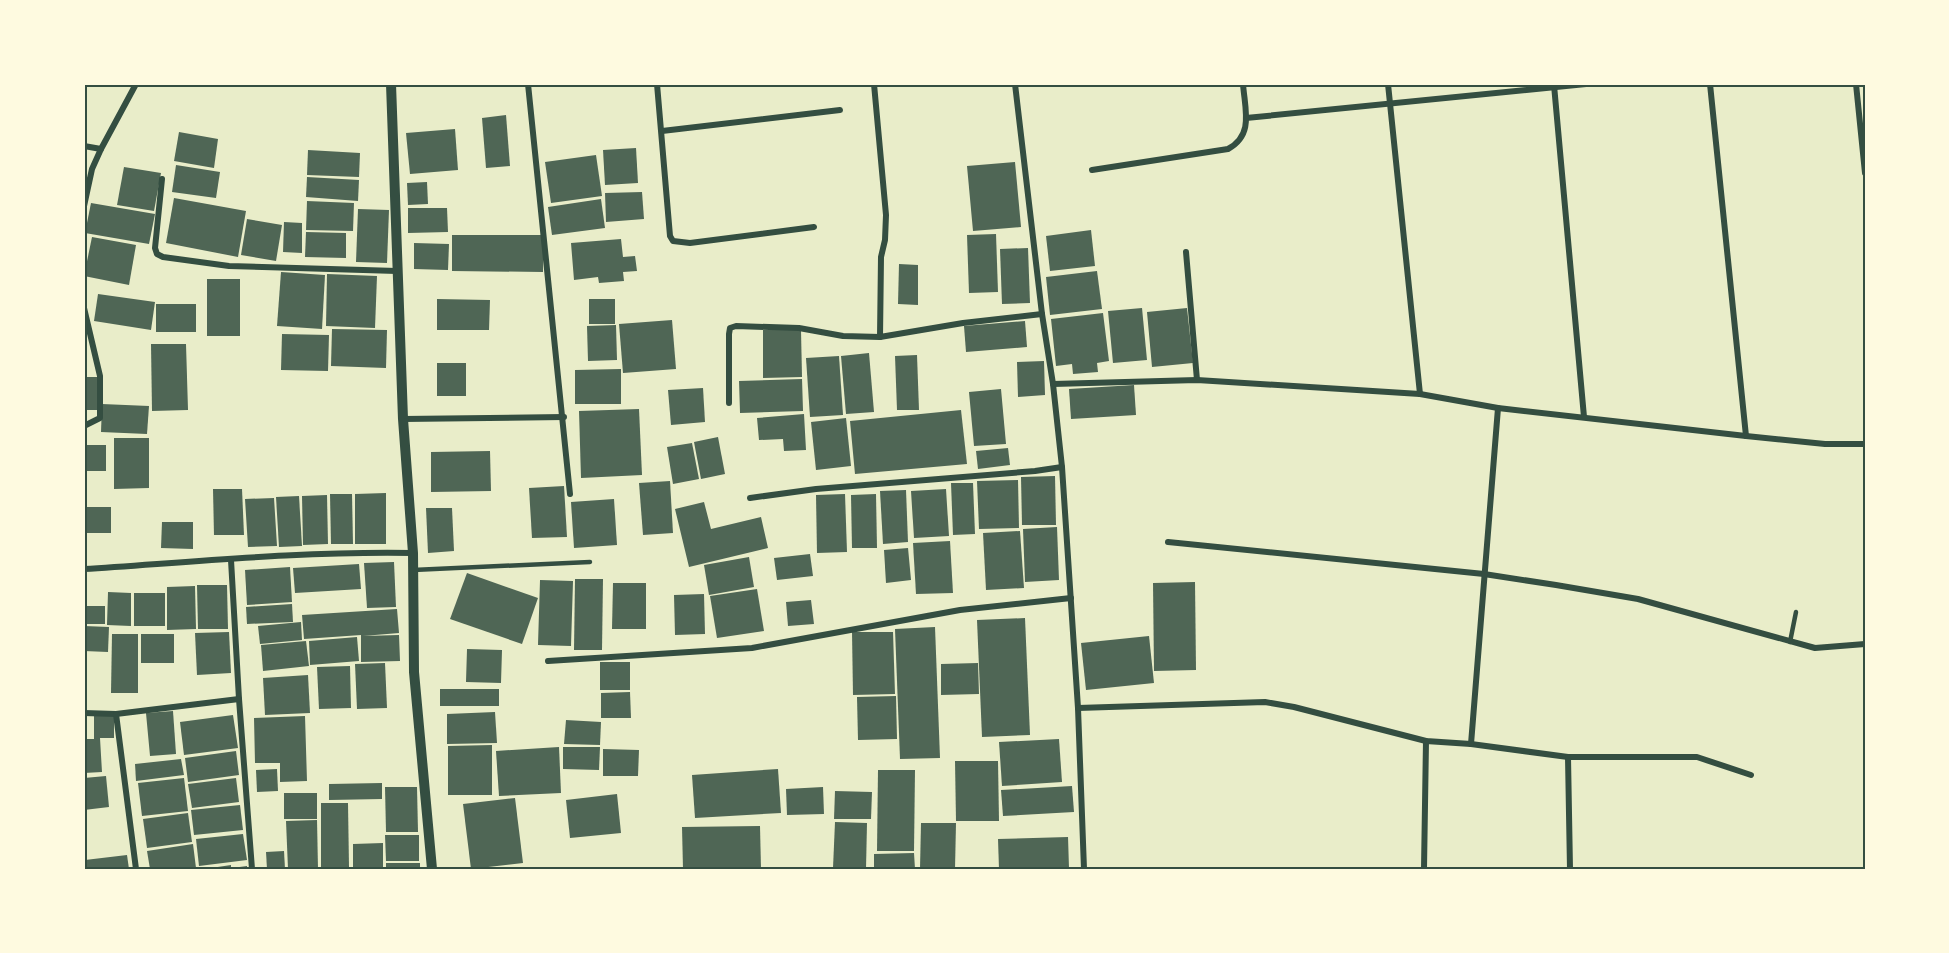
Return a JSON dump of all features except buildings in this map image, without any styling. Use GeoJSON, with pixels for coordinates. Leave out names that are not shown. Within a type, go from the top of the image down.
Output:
{"type":"FeatureCollection","features":[{"type":"Feature","properties":{"kind":"street"},"geometry":{"type":"LineString","coordinates":[[84,206],[92,169],[136,84]]}},
{"type":"Feature","properties":{"kind":"street"},"geometry":{"type":"LineString","coordinates":[[391,84],[403,419],[413,553],[414,672],[432,869]]}},
{"type":"Feature","properties":{"kind":"street"},"geometry":{"type":"LineString","coordinates":[[528,84],[564,417],[570,494]]}},
{"type":"Feature","properties":{"kind":"street"},"geometry":{"type":"LineString","coordinates":[[657,84],[670,236],[673,241],[690,243],[814,226]]}},
{"type":"Feature","properties":{"kind":"street"},"geometry":{"type":"LineString","coordinates":[[874,84],[886,215],[885,240],[881,257],[880,337]]}},
{"type":"Feature","properties":{"kind":"street"},"geometry":{"type":"LineString","coordinates":[[1015,84],[1062,467],[1078,708],[1084,869]]}},
{"type":"Feature","properties":{"kind":"street"},"geometry":{"type":"LineString","coordinates":[[1092,170],[1228,149],[1239,143],[1244,135],[1246,118],[1243,84]]}},
{"type":"Feature","properties":{"kind":"street"},"geometry":{"type":"LineString","coordinates":[[1388,84],[1420,394]]}},
{"type":"Feature","properties":{"kind":"street"},"geometry":{"type":"LineString","coordinates":[[1246,118],[1586,84]]}},
{"type":"Feature","properties":{"kind":"street"},"geometry":{"type":"LineString","coordinates":[[1710,84],[1746,436]]}},
{"type":"Feature","properties":{"kind":"street"},"geometry":{"type":"LineString","coordinates":[[1856,84],[1865,174]]}},
{"type":"Feature","properties":{"kind":"street"},"geometry":{"type":"LineString","coordinates":[[1554,86],[1584,417]]}},
{"type":"Feature","properties":{"kind":"street"},"geometry":{"type":"LineString","coordinates":[[662,131],[840,110]]}},
{"type":"Feature","properties":{"kind":"street"},"geometry":{"type":"LineString","coordinates":[[84,146],[101,149]]}},
{"type":"Feature","properties":{"kind":"street"},"geometry":{"type":"LineString","coordinates":[[162,179],[155,248],[157,254],[163,257],[229,266],[397,271]]}},
{"type":"Feature","properties":{"kind":"street"},"geometry":{"type":"LineString","coordinates":[[1185,252],[1197,380]]}},
{"type":"Feature","properties":{"kind":"street"},"geometry":{"type":"LineString","coordinates":[[84,308],[100,376],[100,418],[84,426]]}},
{"type":"Feature","properties":{"kind":"street"},"geometry":{"type":"LineString","coordinates":[[729,403],[730,328],[736,326],[799,328],[843,336],[880,337],[963,323],[1042,314]]}},
{"type":"Feature","properties":{"kind":"street"},"geometry":{"type":"LineString","coordinates":[[1053,384],[1197,380],[1420,394],[1498,408],[1746,436],[1825,444],[1865,444]]}},
{"type":"Feature","properties":{"kind":"street"},"geometry":{"type":"LineString","coordinates":[[1471,744],[1498,408]]}},
{"type":"Feature","properties":{"kind":"street"},"geometry":{"type":"LineString","coordinates":[[403,419],[564,417]]}},
{"type":"Feature","properties":{"kind":"street"},"geometry":{"type":"LineString","coordinates":[[750,498],[816,489],[1062,467]]}},
{"type":"Feature","properties":{"kind":"street"},"geometry":{"type":"LineString","coordinates":[[1168,542],[1484,574],[1638,599],[1815,648],[1865,644]]}},
{"type":"Feature","properties":{"kind":"street"},"geometry":{"type":"LineString","coordinates":[[84,569],[231,560],[413,553]]}},
{"type":"Feature","properties":{"kind":"street"},"geometry":{"type":"LineString","coordinates":[[231,560],[238,699],[252,869]]}},
{"type":"Feature","properties":{"kind":"street"},"geometry":{"type":"LineString","coordinates":[[548,661],[752,648],[960,610],[1071,598]]}},
{"type":"Feature","properties":{"kind":"street"},"geometry":{"type":"LineString","coordinates":[[84,713],[116,714],[238,699]]}},
{"type":"Feature","properties":{"kind":"street"},"geometry":{"type":"LineString","coordinates":[[1078,708],[1265,702],[1294,707],[1426,741],[1471,744],[1568,757],[1697,757],[1750,775]]}},
{"type":"Feature","properties":{"kind":"street"},"geometry":{"type":"LineString","coordinates":[[116,714],[136,869]]}},
{"type":"Feature","properties":{"kind":"street"},"geometry":{"type":"LineString","coordinates":[[1424,869],[1426,741]]}},
{"type":"Feature","properties":{"kind":"street"},"geometry":{"type":"LineString","coordinates":[[1568,757],[1570,869]]}},
{"type":"Feature","properties":{"kind":"lane"},"geometry":{"type":"LineString","coordinates":[[413,570],[590,562]]}},
{"type":"Feature","properties":{"kind":"lane"},"geometry":{"type":"LineString","coordinates":[[1790,642],[1796,612]]}}]}
